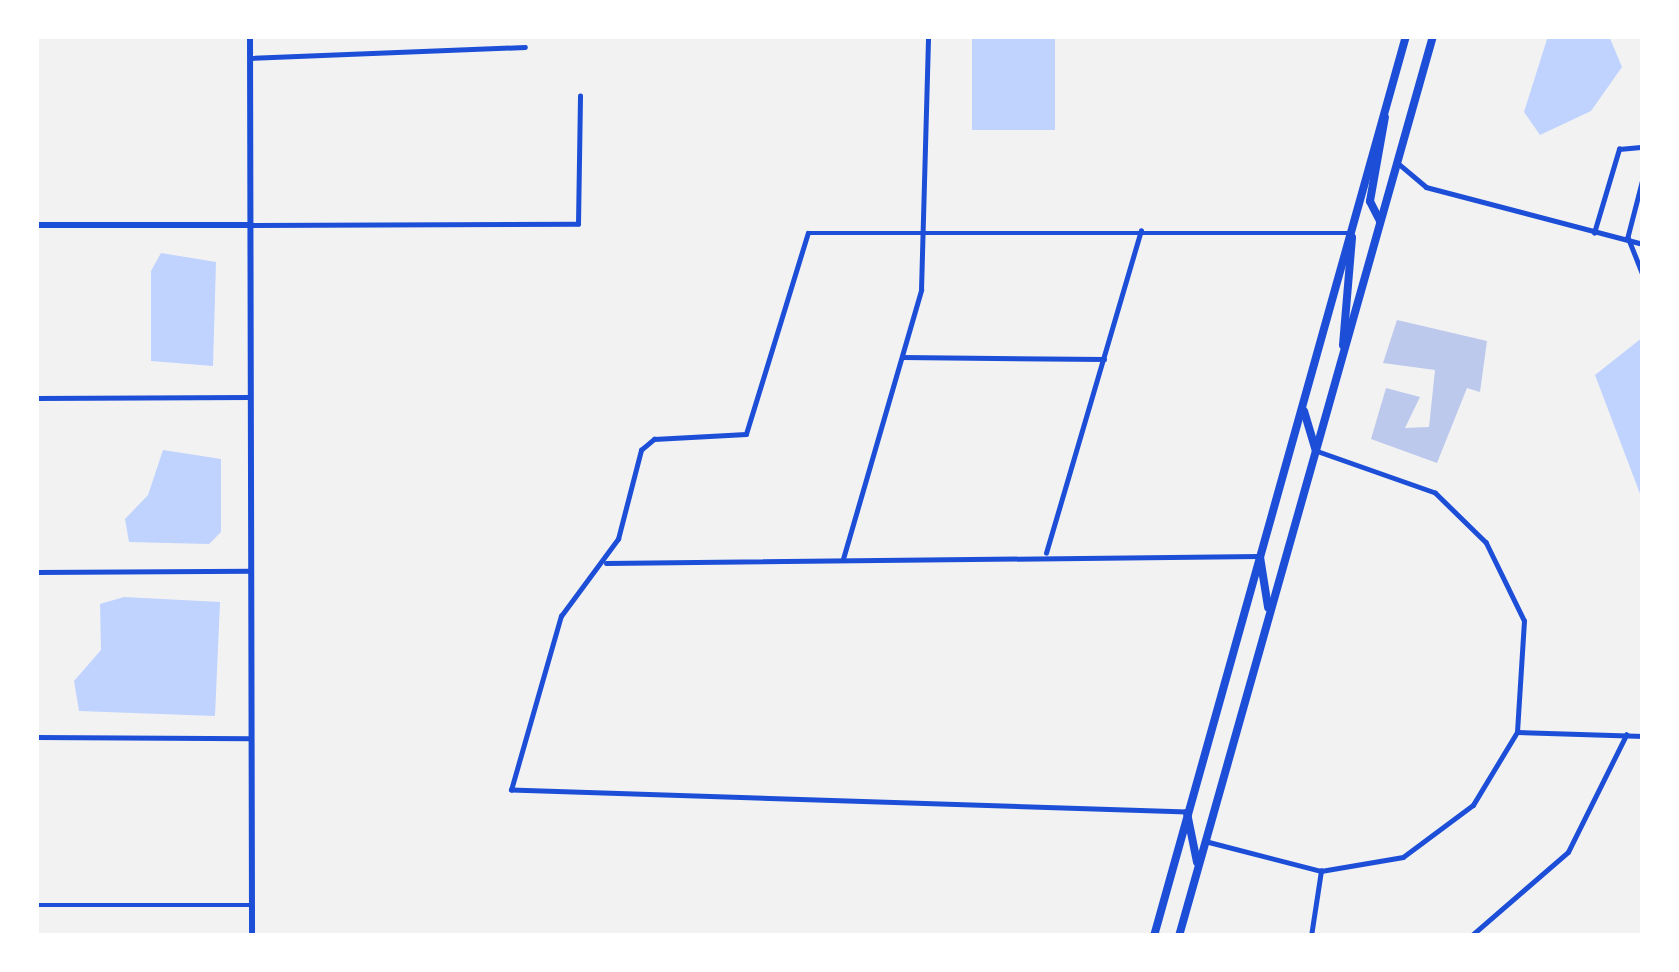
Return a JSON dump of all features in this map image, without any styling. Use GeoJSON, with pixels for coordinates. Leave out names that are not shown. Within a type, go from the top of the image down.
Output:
{"type":"FeatureCollection","features":[{"type":"Feature","properties":{"kind":"main road"},"geometry":{"type":"LineString","coordinates":[[1154,936],[1406,36]]}},
{"type":"Feature","properties":{"kind":"main road"},"geometry":{"type":"LineString","coordinates":[[1179,936],[1430,36]]}},
{"type":"Feature","properties":{"kind":"main road"},"geometry":{"type":"LineString","coordinates":[[1380,221],[1370,201],[1384,110]]}},
{"type":"Feature","properties":{"kind":"main road"},"geometry":{"type":"LineString","coordinates":[[1343,353],[1351,233]]}},
{"type":"Feature","properties":{"kind":"main road"},"geometry":{"type":"LineString","coordinates":[[1302,403],[1316,452]]}},
{"type":"Feature","properties":{"kind":"main road"},"geometry":{"type":"LineString","coordinates":[[1259,556],[1268,614]]}},
{"type":"Feature","properties":{"kind":"main road"},"geometry":{"type":"LineString","coordinates":[[1186,812],[1198,869]]}},
{"type":"Feature","properties":{"kind":"street"},"geometry":{"type":"LineString","coordinates":[[250,36],[252,936]]}},
{"type":"Feature","properties":{"kind":"street"},"geometry":{"type":"LineString","coordinates":[[842,562],[902,357],[926,229],[928,36]]}},
{"type":"Feature","properties":{"kind":"street"},"geometry":{"type":"LineString","coordinates":[[250,58],[525,46]]}},
{"type":"Feature","properties":{"kind":"street"},"geometry":{"type":"LineString","coordinates":[[36,225],[578,224],[580,96]]}},
{"type":"Feature","properties":{"kind":"street"},"geometry":{"type":"LineString","coordinates":[[1594,236],[1619,148],[1643,147]]}},
{"type":"Feature","properties":{"kind":"street"},"geometry":{"type":"LineString","coordinates":[[1399,155],[1407,180],[1594,236],[1643,244]]}},
{"type":"Feature","properties":{"kind":"street"},"geometry":{"type":"LineString","coordinates":[[1643,179],[1628,244],[1643,275]]}},
{"type":"Feature","properties":{"kind":"street"},"geometry":{"type":"LineString","coordinates":[[1186,812],[511,790],[561,616],[606,563],[646,443],[734,440],[752,427],[808,233],[926,229],[1351,233]]}},
{"type":"Feature","properties":{"kind":"street"},"geometry":{"type":"LineString","coordinates":[[1045,554],[1142,231]]}},
{"type":"Feature","properties":{"kind":"street"},"geometry":{"type":"LineString","coordinates":[[902,357],[1104,359]]}},
{"type":"Feature","properties":{"kind":"street"},"geometry":{"type":"LineString","coordinates":[[36,398],[250,398]]}},
{"type":"Feature","properties":{"kind":"street"},"geometry":{"type":"LineString","coordinates":[[1205,841],[1276,864],[1321,871],[1403,857],[1473,805],[1517,732],[1524,621],[1486,543],[1423,487],[1316,452]]}},
{"type":"Feature","properties":{"kind":"street"},"geometry":{"type":"LineString","coordinates":[[606,563],[842,562],[1045,554],[1259,556]]}},
{"type":"Feature","properties":{"kind":"street"},"geometry":{"type":"LineString","coordinates":[[36,572],[250,571]]}},
{"type":"Feature","properties":{"kind":"street"},"geometry":{"type":"LineString","coordinates":[[1517,732],[1643,736]]}},
{"type":"Feature","properties":{"kind":"street"},"geometry":{"type":"LineString","coordinates":[[1471,936],[1568,852],[1626,735]]}},
{"type":"Feature","properties":{"kind":"street"},"geometry":{"type":"LineString","coordinates":[[36,737],[250,738]]}},
{"type":"Feature","properties":{"kind":"street"},"geometry":{"type":"LineString","coordinates":[[1311,936],[1321,871]]}},
{"type":"Feature","properties":{"kind":"street"},"geometry":{"type":"LineString","coordinates":[[36,905],[252,905]]}},
{"type":"Feature","properties":{"kind":"water"},"geometry":{"type":"Polygon","coordinates":[[[972,36],[1055,36],[1055,130],[972,130],[972,36]]]}},
{"type":"Feature","properties":{"kind":"water"},"geometry":{"type":"Polygon","coordinates":[[[1548,36],[1609,36],[1622,67],[1591,111],[1540,135],[1524,112],[1548,36]]]}},
{"type":"Feature","properties":{"kind":"water"},"geometry":{"type":"Polygon","coordinates":[[[161,253],[216,262],[213,366],[151,361],[151,271],[161,253]]]}},
{"type":"Feature","properties":{"kind":"water"},"geometry":{"type":"Polygon","coordinates":[[[1643,337],[1643,499],[1642,499],[1595,375],[1643,337]]]}},
{"type":"Feature","properties":{"kind":"water"},"geometry":{"type":"Polygon","coordinates":[[[163,450],[221,459],[221,532],[209,544],[129,542],[125,519],[148,495],[163,450]]]}},
{"type":"Feature","properties":{"kind":"water"},"geometry":{"type":"Polygon","coordinates":[[[124,597],[220,602],[215,716],[79,711],[74,681],[101,650],[100,604],[124,597]]]}},
{"type":"Feature","properties":{"kind":"building"},"geometry":{"type":"Polygon","coordinates":[[[1397,320],[1487,341],[1480,392],[1467,388],[1437,463],[1371,439],[1386,388],[1420,397],[1405,428],[1429,427],[1435,370],[1383,363],[1397,320]]]}}]}
